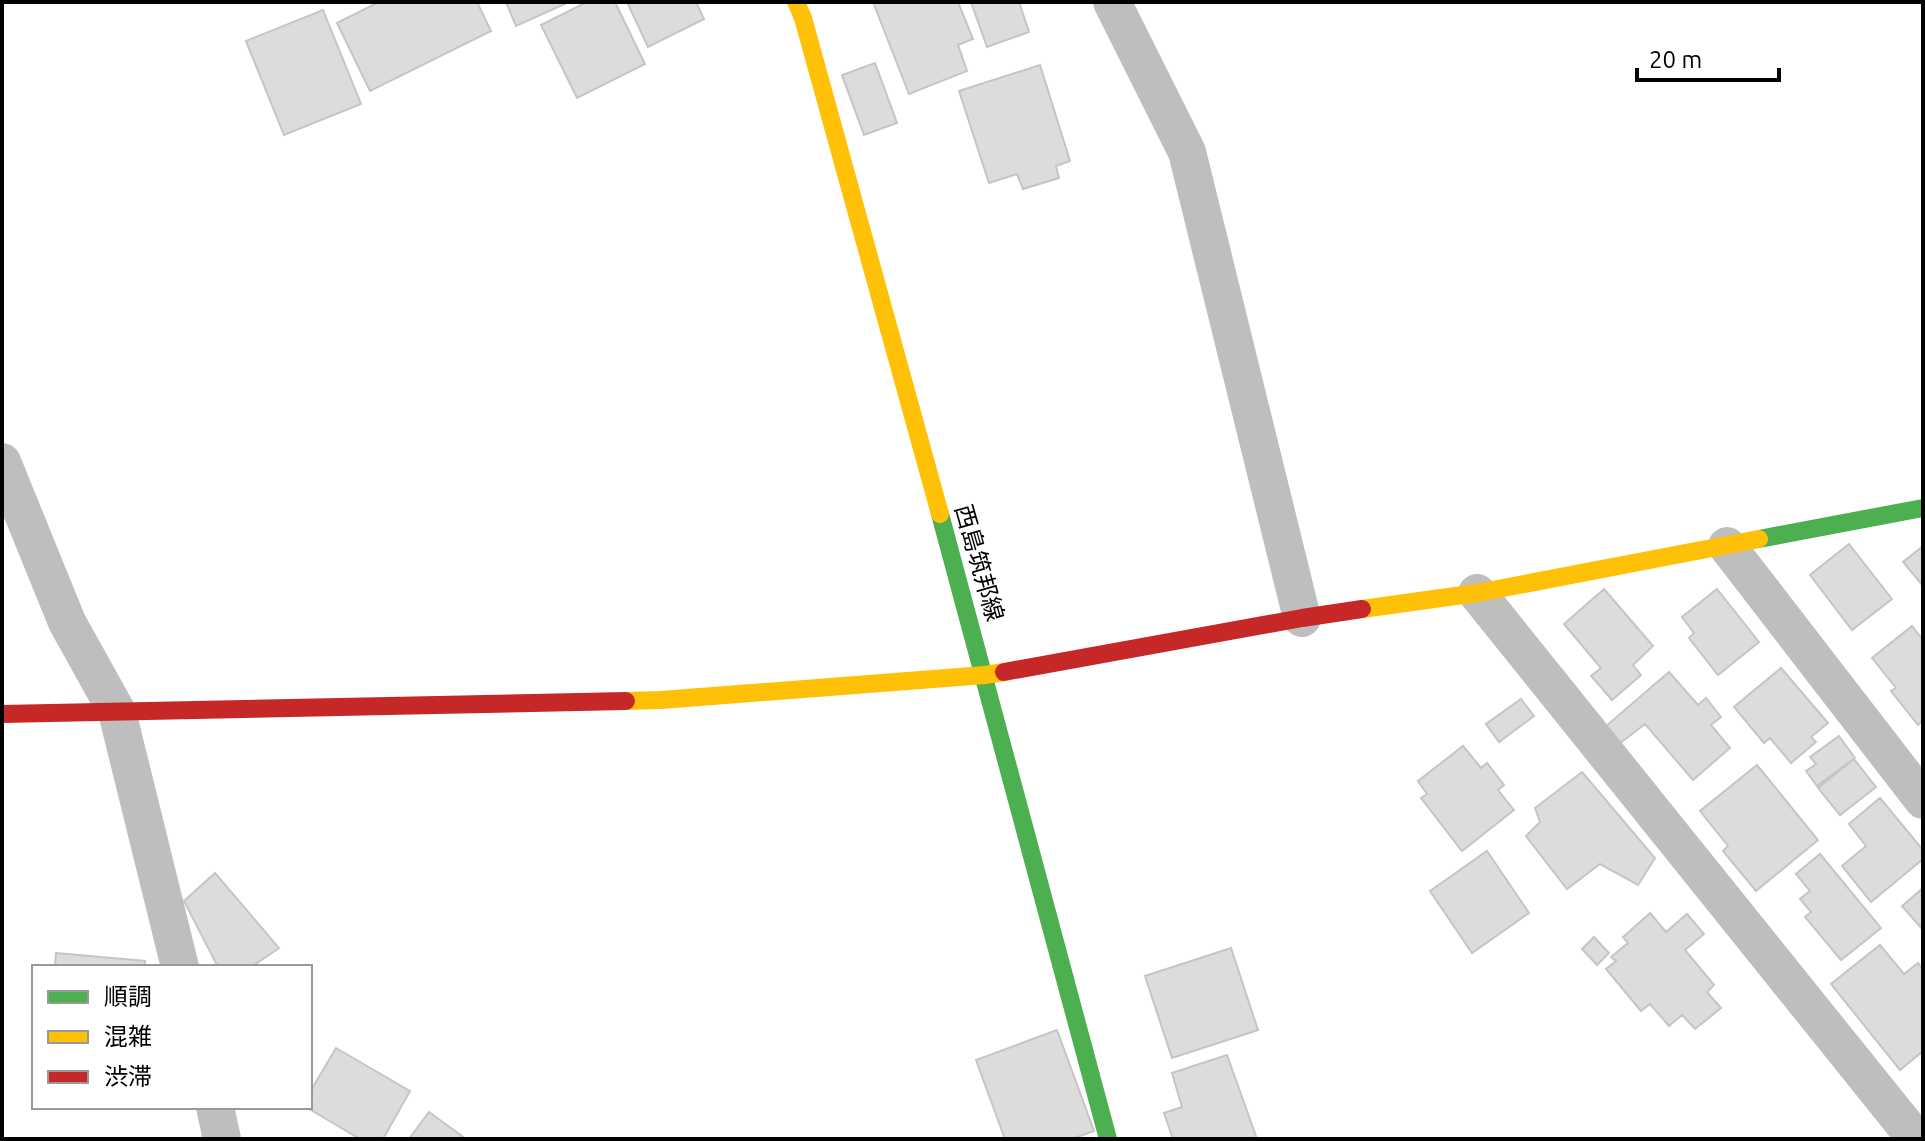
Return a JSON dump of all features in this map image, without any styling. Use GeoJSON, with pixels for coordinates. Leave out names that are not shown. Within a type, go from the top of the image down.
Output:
{"type":"FeatureCollection","features":[{"type":"Feature","properties":{"kind":"street","name":"西島筑邦線"},"geometry":{"type":"LineString","coordinates":[[796,2],[985,675],[1108,1139]]}},
{"type":"Feature","properties":{"kind":"street"},"geometry":{"type":"LineString","coordinates":[[1112,2],[1187,152],[1302,618]]}},
{"type":"Feature","properties":{"kind":"street"},"geometry":{"type":"LineString","coordinates":[[2,462],[67,622],[117,712],[180,965]]}},
{"type":"Feature","properties":{"kind":"street"},"geometry":{"type":"LineString","coordinates":[[2,714],[661,700],[985,675],[1302,618],[1477,593],[1923,508]]}},
{"type":"Feature","properties":{"kind":"street"},"geometry":{"type":"LineString","coordinates":[[1727,546],[1923,800]]}},
{"type":"Feature","properties":{"kind":"street"},"geometry":{"type":"LineString","coordinates":[[1477,593],[1916,1139]]}},
{"type":"Feature","properties":{"kind":"street"},"geometry":{"type":"LineString","coordinates":[[215,1109],[222,1139]]}},
{"type":"Feature","properties":{"kind":"building"},"geometry":{"type":"Polygon","coordinates":[[[379,2],[477,2],[491,31],[370,91],[337,23],[379,2]]]}},
{"type":"Feature","properties":{"kind":"building"},"geometry":{"type":"Polygon","coordinates":[[[506,2],[569,2],[516,26],[506,2]]]}},
{"type":"Feature","properties":{"kind":"building"},"geometry":{"type":"Polygon","coordinates":[[[587,2],[615,2],[645,64],[577,98],[541,25],[587,2]]]}},
{"type":"Feature","properties":{"kind":"building"},"geometry":{"type":"Polygon","coordinates":[[[627,2],[696,2],[704,19],[648,47],[627,2]]]}},
{"type":"Feature","properties":{"kind":"building"},"geometry":{"type":"Polygon","coordinates":[[[873,2],[958,2],[973,39],[958,45],[967,71],[909,94],[873,2]]]}},
{"type":"Feature","properties":{"kind":"building"},"geometry":{"type":"Polygon","coordinates":[[[971,2],[1019,2],[1029,32],[987,47],[971,2]]]}},
{"type":"Feature","properties":{"kind":"building"},"geometry":{"type":"Polygon","coordinates":[[[323,10],[361,104],[284,135],[246,41],[323,10]]]}},
{"type":"Feature","properties":{"kind":"building"},"geometry":{"type":"Polygon","coordinates":[[[875,63],[897,123],[864,135],[842,75],[875,63]]]}},
{"type":"Feature","properties":{"kind":"building"},"geometry":{"type":"Polygon","coordinates":[[[1040,65],[1070,161],[1056,166],[1059,178],[1023,189],[1017,174],[989,183],[959,91],[1040,65]]]}},
{"type":"Feature","properties":{"kind":"building"},"geometry":{"type":"Polygon","coordinates":[[[1849,544],[1892,599],[1852,630],[1810,575],[1849,544]]]}},
{"type":"Feature","properties":{"kind":"building"},"geometry":{"type":"Polygon","coordinates":[[[1923,546],[1923,586],[1903,562],[1923,546]]]}},
{"type":"Feature","properties":{"kind":"building"},"geometry":{"type":"Polygon","coordinates":[[[1604,589],[1653,646],[1633,665],[1641,675],[1612,700],[1591,676],[1601,668],[1564,624],[1604,589]]]}},
{"type":"Feature","properties":{"kind":"building"},"geometry":{"type":"Polygon","coordinates":[[[1717,589],[1759,642],[1718,675],[1689,638],[1694,633],[1682,617],[1717,589]]]}},
{"type":"Feature","properties":{"kind":"building"},"geometry":{"type":"Polygon","coordinates":[[[1912,626],[1923,640],[1923,720],[1918,725],[1891,691],[1896,688],[1872,658],[1912,626]]]}},
{"type":"Feature","properties":{"kind":"building"},"geometry":{"type":"Polygon","coordinates":[[[1781,668],[1828,723],[1811,737],[1816,742],[1791,763],[1770,738],[1764,743],[1734,707],[1781,668]]]}},
{"type":"Feature","properties":{"kind":"building"},"geometry":{"type":"Polygon","coordinates":[[[1669,672],[1698,705],[1706,698],[1721,717],[1711,725],[1730,748],[1693,780],[1645,724],[1619,744],[1605,727],[1669,672]]]}},
{"type":"Feature","properties":{"kind":"building"},"geometry":{"type":"Polygon","coordinates":[[[1521,699],[1534,716],[1499,742],[1486,724],[1521,699]]]}},
{"type":"Feature","properties":{"kind":"building"},"geometry":{"type":"Polygon","coordinates":[[[1839,736],[1855,758],[1817,786],[1806,771],[1816,764],[1810,757],[1839,736]]]}},
{"type":"Feature","properties":{"kind":"building"},"geometry":{"type":"Polygon","coordinates":[[[1463,746],[1481,768],[1487,763],[1504,785],[1498,790],[1514,810],[1462,851],[1421,798],[1427,794],[1418,781],[1463,746]]]}},
{"type":"Feature","properties":{"kind":"building"},"geometry":{"type":"Polygon","coordinates":[[[1854,759],[1876,787],[1840,815],[1818,788],[1854,759]]]}},
{"type":"Feature","properties":{"kind":"building"},"geometry":{"type":"Polygon","coordinates":[[[1757,765],[1818,840],[1756,891],[1723,851],[1728,846],[1700,811],[1757,765]]]}},
{"type":"Feature","properties":{"kind":"building"},"geometry":{"type":"Polygon","coordinates":[[[1582,772],[1655,858],[1638,885],[1600,864],[1567,889],[1526,836],[1540,822],[1535,808],[1582,772]]]}},
{"type":"Feature","properties":{"kind":"building"},"geometry":{"type":"Polygon","coordinates":[[[1880,798],[1923,850],[1923,859],[1871,902],[1842,866],[1866,846],[1849,824],[1880,798]]]}},
{"type":"Feature","properties":{"kind":"building"},"geometry":{"type":"Polygon","coordinates":[[[1487,851],[1529,913],[1472,953],[1430,891],[1487,851]]]}},
{"type":"Feature","properties":{"kind":"building"},"geometry":{"type":"Polygon","coordinates":[[[1820,854],[1881,928],[1841,960],[1805,917],[1811,912],[1800,899],[1810,891],[1796,874],[1820,854]]]}},
{"type":"Feature","properties":{"kind":"building"},"geometry":{"type":"Polygon","coordinates":[[[215,873],[279,948],[254,965],[217,965],[184,901],[215,873]]]}},
{"type":"Feature","properties":{"kind":"building"},"geometry":{"type":"Polygon","coordinates":[[[1923,888],[1923,930],[1902,906],[1923,888]]]}},
{"type":"Feature","properties":{"kind":"building"},"geometry":{"type":"Polygon","coordinates":[[[1650,913],[1666,932],[1687,914],[1704,934],[1685,950],[1714,985],[1707,992],[1721,1008],[1695,1029],[1682,1015],[1669,1026],[1650,1004],[1641,1011],[1606,969],[1616,961],[1611,957],[1628,943],[1623,937],[1650,913]]]}},
{"type":"Feature","properties":{"kind":"building"},"geometry":{"type":"Polygon","coordinates":[[[1594,937],[1609,953],[1597,965],[1582,949],[1594,937]]]}},
{"type":"Feature","properties":{"kind":"building"},"geometry":{"type":"Polygon","coordinates":[[[1880,945],[1904,974],[1918,963],[1923,970],[1923,1051],[1900,1070],[1831,984],[1880,945]]]}},
{"type":"Feature","properties":{"kind":"building"},"geometry":{"type":"Polygon","coordinates":[[[1231,948],[1258,1030],[1172,1058],[1145,976],[1231,948]]]}},
{"type":"Feature","properties":{"kind":"building"},"geometry":{"type":"Polygon","coordinates":[[[56,953],[145,961],[145,965],[55,965],[56,953]]]}},
{"type":"Feature","properties":{"kind":"building"},"geometry":{"type":"Polygon","coordinates":[[[1057,1030],[1094,1131],[1072,1139],[1005,1139],[976,1060],[1057,1030]]]}},
{"type":"Feature","properties":{"kind":"building"},"geometry":{"type":"Polygon","coordinates":[[[336,1048],[410,1091],[383,1139],[360,1139],[309,1109],[312,1109],[312,1089],[336,1048]]]}},
{"type":"Feature","properties":{"kind":"building"},"geometry":{"type":"Polygon","coordinates":[[[1227,1055],[1257,1139],[1173,1139],[1164,1113],[1182,1107],[1172,1073],[1227,1055]]]}},
{"type":"Feature","properties":{"kind":"building"},"geometry":{"type":"Polygon","coordinates":[[[429,1112],[466,1139],[409,1139],[429,1112]]]}},
{"type":"Feature","properties":{"kind":"traffic: fast"},"geometry":{"type":"LineString","coordinates":[[1759,539],[1923,508]]}},
{"type":"Feature","properties":{"kind":"traffic: fast"},"geometry":{"type":"LineString","coordinates":[[940,514],[1108,1139]]}},
{"type":"Feature","properties":{"kind":"traffic: slow"},"geometry":{"type":"LineString","coordinates":[[796,2],[803,18],[940,514]]}},
{"type":"Feature","properties":{"kind":"traffic: slow"},"geometry":{"type":"LineString","coordinates":[[1362,609],[1477,593],[1759,539]]}},
{"type":"Feature","properties":{"kind":"traffic: slow"},"geometry":{"type":"LineString","coordinates":[[626,701],[1004,672]]}},
{"type":"Feature","properties":{"kind":"traffic: jam"},"geometry":{"type":"LineString","coordinates":[[1004,672],[1362,609]]}},
{"type":"Feature","properties":{"kind":"traffic: jam"},"geometry":{"type":"LineString","coordinates":[[2,714],[626,701]]}}]}
